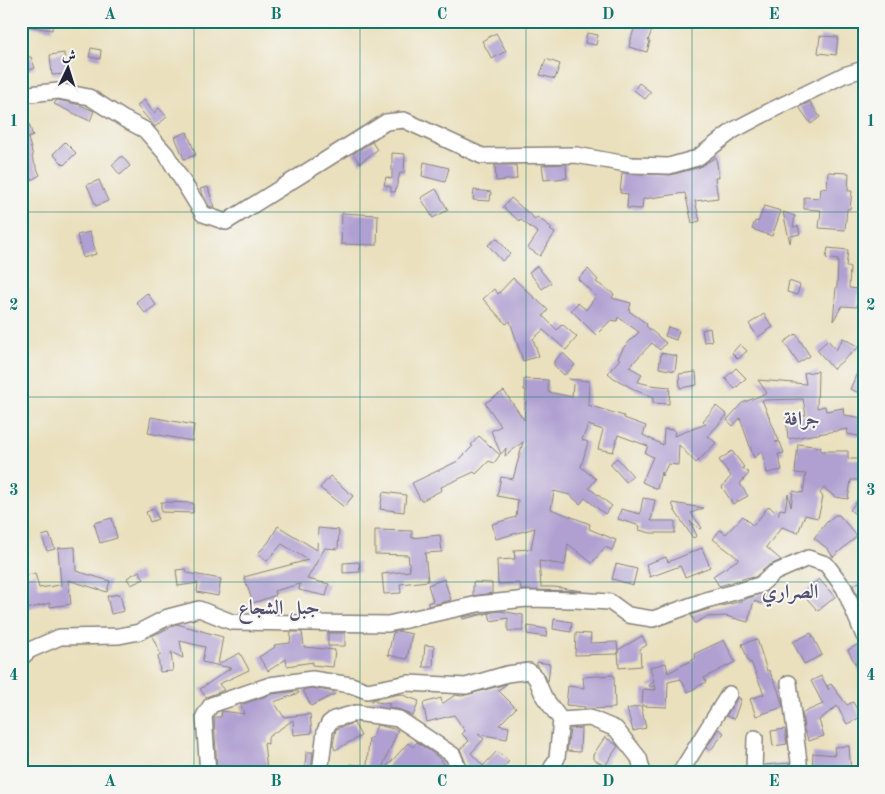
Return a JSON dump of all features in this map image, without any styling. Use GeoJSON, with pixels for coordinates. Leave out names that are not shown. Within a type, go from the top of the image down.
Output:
{"type":"FeatureCollection","features":[{"type":"Feature","properties":{"kind":"street"},"geometry":{"type":"LineString","coordinates":[[21,93],[58,91],[89,97],[145,130],[166,154],[203,214],[226,222],[386,122],[404,120],[482,156],[576,155],[632,165],[669,166],[697,158],[734,130],[844,75],[864,69]]}},
{"type":"Feature","properties":{"kind":"street"},"geometry":{"type":"LineString","coordinates":[[21,658],[30,650],[60,637],[119,636],[139,632],[168,616],[199,609],[232,622],[388,624],[478,604],[527,599],[575,600],[610,602],[628,615],[654,619],[706,600],[760,585],[774,573],[808,558],[826,564],[844,588],[864,636]]}},
{"type":"Feature","properties":{"kind":"street"},"geometry":{"type":"LineString","coordinates":[[208,773],[204,716],[211,705],[270,684],[312,679],[351,684],[367,691],[408,683],[466,686],[507,674],[529,671],[536,678],[544,696],[561,720],[557,758],[549,773]]}},
{"type":"Feature","properties":{"kind":"street"},"geometry":{"type":"LineString","coordinates":[[789,683],[799,773]]}},
{"type":"Feature","properties":{"kind":"street"},"geometry":{"type":"LineString","coordinates":[[680,773],[729,694]]}},
{"type":"Feature","properties":{"kind":"street"},"geometry":{"type":"LineString","coordinates":[[320,773],[325,731],[329,723],[334,719],[356,713],[399,719],[453,755],[460,773]]}},
{"type":"Feature","properties":{"kind":"street"},"geometry":{"type":"LineString","coordinates":[[561,720],[590,718],[616,729],[639,758],[643,773]]}},
{"type":"Feature","properties":{"kind":"street"},"geometry":{"type":"LineString","coordinates":[[754,773],[755,738]]}},
{"type":"Feature","properties":{"kind":"building"},"geometry":{"type":"Polygon","coordinates":[[[25,21],[53,21],[52,30],[25,26],[25,21]]]}},
{"type":"Feature","properties":{"kind":"building"},"geometry":{"type":"Polygon","coordinates":[[[636,21],[655,21],[648,41],[650,41],[647,52],[629,47],[636,21]]]}},
{"type":"Feature","properties":{"kind":"building"},"geometry":{"type":"Polygon","coordinates":[[[496,33],[506,51],[492,59],[482,41],[496,33]]]}},
{"type":"Feature","properties":{"kind":"building"},"geometry":{"type":"Polygon","coordinates":[[[587,33],[598,35],[596,45],[585,43],[587,33]]]}},
{"type":"Feature","properties":{"kind":"building"},"geometry":{"type":"Polygon","coordinates":[[[820,36],[838,37],[836,55],[818,53],[820,36]]]}},
{"type":"Feature","properties":{"kind":"building"},"geometry":{"type":"Polygon","coordinates":[[[91,48],[101,50],[100,59],[89,57],[91,48]]]}},
{"type":"Feature","properties":{"kind":"building"},"geometry":{"type":"Polygon","coordinates":[[[64,53],[66,74],[52,75],[50,55],[64,53]]]}},
{"type":"Feature","properties":{"kind":"building"},"geometry":{"type":"Polygon","coordinates":[[[31,57],[35,68],[21,73],[21,60],[31,57]]]}},
{"type":"Feature","properties":{"kind":"building"},"geometry":{"type":"Polygon","coordinates":[[[546,59],[560,64],[555,79],[540,75],[546,59]]]}},
{"type":"Feature","properties":{"kind":"building"},"geometry":{"type":"Polygon","coordinates":[[[639,83],[651,92],[645,99],[634,90],[639,83]]]}},
{"type":"Feature","properties":{"kind":"building"},"geometry":{"type":"Polygon","coordinates":[[[58,100],[80,105],[94,111],[90,121],[54,104],[58,100]]]}},
{"type":"Feature","properties":{"kind":"building"},"geometry":{"type":"Polygon","coordinates":[[[144,100],[154,113],[159,108],[167,117],[155,127],[137,106],[144,100]]]}},
{"type":"Feature","properties":{"kind":"building"},"geometry":{"type":"Polygon","coordinates":[[[810,102],[820,117],[811,124],[799,107],[810,102]]]}},
{"type":"Feature","properties":{"kind":"building"},"geometry":{"type":"Polygon","coordinates":[[[21,123],[24,123],[25,126],[29,124],[33,136],[28,138],[32,157],[40,175],[31,180],[25,165],[27,164],[21,144],[21,123]]]}},
{"type":"Feature","properties":{"kind":"building"},"geometry":{"type":"Polygon","coordinates":[[[187,132],[196,155],[184,159],[175,137],[187,132]]]}},
{"type":"Feature","properties":{"kind":"building"},"geometry":{"type":"Polygon","coordinates":[[[65,142],[76,153],[64,165],[53,154],[65,142]]]}},
{"type":"Feature","properties":{"kind":"building"},"geometry":{"type":"Polygon","coordinates":[[[372,142],[377,150],[360,163],[353,154],[372,142]]]}},
{"type":"Feature","properties":{"kind":"building"},"geometry":{"type":"Polygon","coordinates":[[[392,153],[405,154],[404,173],[400,173],[395,192],[391,192],[391,187],[384,185],[386,177],[392,179],[392,153]]]}},
{"type":"Feature","properties":{"kind":"building"},"geometry":{"type":"Polygon","coordinates":[[[122,156],[130,166],[120,175],[112,165],[122,156]]]}},
{"type":"Feature","properties":{"kind":"building"},"geometry":{"type":"Polygon","coordinates":[[[716,157],[719,177],[715,178],[718,198],[695,201],[700,221],[692,223],[685,193],[643,199],[642,209],[627,208],[628,194],[620,193],[622,173],[671,175],[700,167],[716,157]]]}},
{"type":"Feature","properties":{"kind":"building"},"geometry":{"type":"Polygon","coordinates":[[[424,162],[449,168],[445,182],[422,176],[424,162]]]}},
{"type":"Feature","properties":{"kind":"building"},"geometry":{"type":"Polygon","coordinates":[[[566,164],[567,178],[544,180],[542,165],[566,164]]]}},
{"type":"Feature","properties":{"kind":"building"},"geometry":{"type":"Polygon","coordinates":[[[495,165],[516,165],[517,179],[496,181],[495,165]]]}},
{"type":"Feature","properties":{"kind":"building"},"geometry":{"type":"Polygon","coordinates":[[[828,172],[849,173],[848,191],[852,191],[850,209],[847,209],[845,230],[819,228],[821,210],[804,209],[804,197],[820,198],[821,188],[827,189],[828,172]]]}},
{"type":"Feature","properties":{"kind":"building"},"geometry":{"type":"Polygon","coordinates":[[[99,180],[108,201],[96,206],[87,185],[99,180]]]}},
{"type":"Feature","properties":{"kind":"building"},"geometry":{"type":"Polygon","coordinates":[[[208,187],[214,207],[209,206],[200,189],[208,187]]]}},
{"type":"Feature","properties":{"kind":"building"},"geometry":{"type":"Polygon","coordinates":[[[436,189],[448,210],[433,218],[421,198],[436,189]]]}},
{"type":"Feature","properties":{"kind":"building"},"geometry":{"type":"Polygon","coordinates":[[[474,190],[491,192],[490,201],[473,200],[474,190]]]}},
{"type":"Feature","properties":{"kind":"building"},"geometry":{"type":"Polygon","coordinates":[[[511,198],[535,219],[537,217],[552,228],[550,230],[555,233],[540,256],[528,248],[538,233],[520,219],[519,221],[503,207],[511,198]]]}},
{"type":"Feature","properties":{"kind":"building"},"geometry":{"type":"Polygon","coordinates":[[[764,206],[781,211],[772,236],[752,229],[755,221],[758,222],[764,206]]]}},
{"type":"Feature","properties":{"kind":"building"},"geometry":{"type":"Polygon","coordinates":[[[783,212],[795,216],[793,227],[798,226],[800,234],[791,236],[790,243],[783,212]]]}},
{"type":"Feature","properties":{"kind":"building"},"geometry":{"type":"Polygon","coordinates":[[[342,213],[378,215],[377,245],[341,244],[342,213]]]}},
{"type":"Feature","properties":{"kind":"building"},"geometry":{"type":"Polygon","coordinates":[[[90,232],[96,254],[83,258],[77,235],[90,232]]]}},
{"type":"Feature","properties":{"kind":"building"},"geometry":{"type":"Polygon","coordinates":[[[497,238],[510,254],[502,261],[488,245],[497,238]]]}},
{"type":"Feature","properties":{"kind":"building"},"geometry":{"type":"Polygon","coordinates":[[[828,248],[848,250],[846,267],[850,267],[849,288],[859,289],[857,307],[842,306],[833,321],[838,260],[826,258],[828,248]]]}},
{"type":"Feature","properties":{"kind":"building"},"geometry":{"type":"Polygon","coordinates":[[[537,266],[551,283],[542,289],[529,272],[537,266]]]}},
{"type":"Feature","properties":{"kind":"building"},"geometry":{"type":"Polygon","coordinates":[[[588,269],[598,280],[596,282],[614,294],[612,298],[631,303],[629,311],[647,324],[646,326],[666,343],[660,350],[652,343],[629,367],[642,374],[638,382],[670,387],[669,404],[653,403],[653,397],[637,391],[608,373],[620,359],[618,358],[624,347],[639,332],[618,317],[617,321],[611,320],[596,335],[571,310],[578,303],[586,310],[596,296],[578,279],[588,269]]]}},
{"type":"Feature","properties":{"kind":"building"},"geometry":{"type":"Polygon","coordinates":[[[513,278],[548,310],[543,316],[557,330],[562,324],[577,337],[566,350],[543,330],[533,339],[539,356],[523,361],[510,321],[506,324],[483,299],[494,289],[498,294],[513,278]]]}},
{"type":"Feature","properties":{"kind":"building"},"geometry":{"type":"Polygon","coordinates":[[[789,281],[800,285],[797,295],[787,292],[789,281]]]}},
{"type":"Feature","properties":{"kind":"building"},"geometry":{"type":"Polygon","coordinates":[[[147,293],[156,305],[145,313],[136,302],[147,293]]]}},
{"type":"Feature","properties":{"kind":"building"},"geometry":{"type":"Polygon","coordinates":[[[764,314],[773,327],[758,337],[749,324],[764,314]]]}},
{"type":"Feature","properties":{"kind":"building"},"geometry":{"type":"Polygon","coordinates":[[[668,327],[679,331],[676,340],[665,336],[668,327]]]}},
{"type":"Feature","properties":{"kind":"building"},"geometry":{"type":"Polygon","coordinates":[[[710,328],[712,341],[704,342],[702,330],[710,328]]]}},
{"type":"Feature","properties":{"kind":"building"},"geometry":{"type":"Polygon","coordinates":[[[796,334],[810,356],[798,363],[784,342],[796,334]]]}},
{"type":"Feature","properties":{"kind":"building"},"geometry":{"type":"Polygon","coordinates":[[[843,338],[859,347],[833,369],[817,350],[828,340],[836,350],[843,338]]]}},
{"type":"Feature","properties":{"kind":"building"},"geometry":{"type":"Polygon","coordinates":[[[740,344],[747,351],[738,359],[732,353],[740,344]]]}},
{"type":"Feature","properties":{"kind":"building"},"geometry":{"type":"Polygon","coordinates":[[[563,353],[575,365],[564,375],[554,365],[554,361],[563,353]]]}},
{"type":"Feature","properties":{"kind":"building"},"geometry":{"type":"Polygon","coordinates":[[[661,353],[677,356],[675,371],[659,368],[661,353]]]}},
{"type":"Feature","properties":{"kind":"building"},"geometry":{"type":"Polygon","coordinates":[[[736,368],[746,378],[735,389],[725,378],[736,368]]]}},
{"type":"Feature","properties":{"kind":"building"},"geometry":{"type":"Polygon","coordinates":[[[818,371],[817,408],[825,406],[826,411],[843,408],[844,415],[864,418],[864,437],[847,434],[848,429],[788,439],[786,417],[806,415],[803,399],[762,400],[779,441],[775,442],[780,442],[784,453],[778,454],[782,470],[767,473],[762,451],[754,458],[740,418],[733,426],[727,420],[742,403],[767,393],[758,380],[806,384],[804,373],[818,371]]]}},
{"type":"Feature","properties":{"kind":"building"},"geometry":{"type":"Polygon","coordinates":[[[858,371],[864,373],[864,395],[850,389],[858,371]]]}},
{"type":"Feature","properties":{"kind":"building"},"geometry":{"type":"Polygon","coordinates":[[[696,372],[697,385],[680,388],[679,374],[696,372]]]}},
{"type":"Feature","properties":{"kind":"building"},"geometry":{"type":"Polygon","coordinates":[[[524,379],[548,380],[548,392],[572,397],[573,384],[568,379],[589,381],[588,405],[624,416],[624,418],[646,426],[643,435],[663,445],[664,429],[675,430],[674,436],[706,424],[703,421],[716,406],[727,415],[708,436],[716,443],[696,463],[679,445],[678,465],[668,464],[662,476],[661,472],[657,489],[642,482],[653,457],[645,453],[648,446],[618,435],[613,452],[598,449],[603,430],[588,425],[582,440],[588,442],[581,467],[596,479],[589,488],[612,506],[605,514],[585,498],[580,504],[570,495],[554,491],[551,509],[590,524],[589,529],[616,540],[612,550],[605,547],[592,563],[568,544],[565,565],[539,561],[541,587],[582,591],[521,590],[520,583],[498,584],[497,560],[515,559],[514,550],[531,549],[535,528],[496,539],[492,524],[516,517],[518,500],[497,496],[501,477],[513,479],[523,442],[505,456],[506,448],[501,454],[491,431],[501,426],[485,403],[504,391],[524,420],[526,390],[524,390],[524,379]]]}},
{"type":"Feature","properties":{"kind":"building"},"geometry":{"type":"Polygon","coordinates":[[[151,417],[194,425],[192,441],[148,433],[151,417]]]}},
{"type":"Feature","properties":{"kind":"building"},"geometry":{"type":"Polygon","coordinates":[[[479,436],[500,455],[494,463],[489,461],[476,474],[474,472],[441,487],[442,490],[421,501],[412,483],[458,461],[473,446],[471,445],[479,436]]]}},
{"type":"Feature","properties":{"kind":"building"},"geometry":{"type":"Polygon","coordinates":[[[798,444],[821,447],[820,451],[848,451],[848,459],[864,459],[864,480],[851,480],[848,499],[835,497],[824,488],[820,493],[823,497],[818,518],[805,515],[798,533],[782,527],[766,547],[781,560],[768,566],[755,577],[719,586],[713,576],[739,559],[713,539],[720,530],[726,534],[743,516],[753,526],[769,506],[778,515],[780,509],[785,510],[788,494],[791,507],[793,491],[803,493],[806,474],[795,473],[798,444]]]}},
{"type":"Feature","properties":{"kind":"building"},"geometry":{"type":"Polygon","coordinates":[[[732,451],[744,467],[742,468],[749,473],[740,484],[748,496],[733,504],[722,487],[731,476],[719,460],[732,451]]]}},
{"type":"Feature","properties":{"kind":"building"},"geometry":{"type":"Polygon","coordinates":[[[617,458],[633,476],[626,482],[610,464],[617,458]]]}},
{"type":"Feature","properties":{"kind":"building"},"geometry":{"type":"Polygon","coordinates":[[[330,476],[353,496],[344,507],[320,488],[330,476]]]}},
{"type":"Feature","properties":{"kind":"building"},"geometry":{"type":"Polygon","coordinates":[[[383,492],[406,495],[404,512],[380,509],[383,492]]]}},
{"type":"Feature","properties":{"kind":"building"},"geometry":{"type":"Polygon","coordinates":[[[643,498],[655,500],[651,521],[675,521],[675,533],[651,533],[639,530],[640,526],[618,519],[621,509],[640,514],[643,498]]]}},
{"type":"Feature","properties":{"kind":"building"},"geometry":{"type":"Polygon","coordinates":[[[857,501],[864,506],[864,521],[850,510],[857,501]]]}},
{"type":"Feature","properties":{"kind":"building"},"geometry":{"type":"Polygon","coordinates":[[[161,502],[193,503],[193,513],[161,512],[161,502]]]}},
{"type":"Feature","properties":{"kind":"building"},"geometry":{"type":"Polygon","coordinates":[[[672,503],[704,508],[691,513],[702,528],[700,529],[690,521],[697,536],[693,538],[675,511],[672,503]]]}},
{"type":"Feature","properties":{"kind":"building"},"geometry":{"type":"Polygon","coordinates":[[[154,509],[158,519],[150,522],[146,512],[154,509]]]}},
{"type":"Feature","properties":{"kind":"building"},"geometry":{"type":"Polygon","coordinates":[[[835,515],[839,515],[857,536],[833,557],[828,549],[814,538],[835,515]]]}},
{"type":"Feature","properties":{"kind":"building"},"geometry":{"type":"Polygon","coordinates":[[[112,518],[117,538],[100,543],[94,523],[112,518]]]}},
{"type":"Feature","properties":{"kind":"building"},"geometry":{"type":"Polygon","coordinates":[[[278,526],[317,550],[318,528],[339,530],[338,549],[325,548],[307,579],[329,584],[326,596],[299,590],[300,584],[274,591],[276,595],[253,603],[244,577],[308,560],[282,544],[267,561],[258,553],[268,543],[278,526]]]}},
{"type":"Feature","properties":{"kind":"building"},"geometry":{"type":"Polygon","coordinates":[[[375,530],[412,531],[412,538],[440,535],[442,552],[425,553],[428,581],[400,584],[401,593],[384,594],[382,574],[410,571],[408,555],[375,554],[375,530]]]}},
{"type":"Feature","properties":{"kind":"building"},"geometry":{"type":"Polygon","coordinates":[[[49,534],[55,549],[47,551],[42,536],[49,534]]]}},
{"type":"Feature","properties":{"kind":"building"},"geometry":{"type":"Polygon","coordinates":[[[75,547],[76,571],[110,581],[107,592],[68,580],[71,604],[50,607],[50,603],[27,609],[21,586],[21,577],[35,573],[39,588],[61,585],[58,548],[75,547]]]}},
{"type":"Feature","properties":{"kind":"building"},"geometry":{"type":"Polygon","coordinates":[[[702,548],[710,567],[685,577],[680,566],[650,577],[646,564],[666,557],[668,562],[702,548]]]}},
{"type":"Feature","properties":{"kind":"building"},"geometry":{"type":"Polygon","coordinates":[[[359,562],[360,572],[343,573],[343,563],[359,562]]]}},
{"type":"Feature","properties":{"kind":"building"},"geometry":{"type":"Polygon","coordinates":[[[616,564],[637,569],[633,585],[612,579],[616,564]]]}},
{"type":"Feature","properties":{"kind":"building"},"geometry":{"type":"Polygon","coordinates":[[[186,569],[187,573],[221,579],[218,596],[197,592],[198,583],[178,586],[176,570],[186,569]]]}},
{"type":"Feature","properties":{"kind":"building"},"geometry":{"type":"Polygon","coordinates":[[[139,571],[144,579],[131,585],[127,578],[139,571]]]}},
{"type":"Feature","properties":{"kind":"building"},"geometry":{"type":"Polygon","coordinates":[[[444,579],[451,600],[428,606],[428,603],[433,601],[428,585],[444,579]]]}},
{"type":"Feature","properties":{"kind":"building"},"geometry":{"type":"Polygon","coordinates":[[[819,579],[835,597],[818,611],[802,593],[819,579]]]}},
{"type":"Feature","properties":{"kind":"building"},"geometry":{"type":"Polygon","coordinates":[[[864,580],[864,611],[853,585],[864,580]]]}},
{"type":"Feature","properties":{"kind":"building"},"geometry":{"type":"Polygon","coordinates":[[[473,582],[492,583],[492,593],[473,596],[473,582]]]}},
{"type":"Feature","properties":{"kind":"building"},"geometry":{"type":"Polygon","coordinates":[[[768,591],[762,604],[754,601],[748,622],[726,616],[707,617],[695,623],[691,615],[738,602],[768,591]]]}},
{"type":"Feature","properties":{"kind":"building"},"geometry":{"type":"Polygon","coordinates":[[[120,594],[124,611],[111,614],[107,596],[120,594]]]}},
{"type":"Feature","properties":{"kind":"building"},"geometry":{"type":"Polygon","coordinates":[[[500,611],[523,615],[523,631],[508,631],[508,618],[491,621],[489,613],[463,619],[462,617],[500,611]]]}},
{"type":"Feature","properties":{"kind":"building"},"geometry":{"type":"Polygon","coordinates":[[[554,619],[572,622],[571,632],[553,629],[554,619]]]}},
{"type":"Feature","properties":{"kind":"building"},"geometry":{"type":"Polygon","coordinates":[[[177,624],[223,637],[218,664],[240,653],[249,670],[219,684],[224,690],[206,697],[200,689],[231,668],[202,662],[205,647],[180,641],[183,658],[171,652],[173,671],[160,672],[158,656],[161,655],[152,636],[177,624]]]}},
{"type":"Feature","properties":{"kind":"building"},"geometry":{"type":"Polygon","coordinates":[[[528,626],[547,629],[546,637],[527,634],[528,626]]]}},
{"type":"Feature","properties":{"kind":"building"},"geometry":{"type":"Polygon","coordinates":[[[398,631],[412,634],[407,659],[388,655],[393,633],[398,631]]]}},
{"type":"Feature","properties":{"kind":"building"},"geometry":{"type":"Polygon","coordinates":[[[291,632],[302,632],[304,647],[335,650],[333,667],[312,665],[313,662],[287,666],[286,659],[268,671],[259,657],[275,647],[274,645],[290,643],[291,632]]]}},
{"type":"Feature","properties":{"kind":"building"},"geometry":{"type":"Polygon","coordinates":[[[328,633],[345,633],[345,646],[328,646],[328,633]]]}},
{"type":"Feature","properties":{"kind":"building"},"geometry":{"type":"Polygon","coordinates":[[[576,633],[591,634],[590,643],[617,642],[618,654],[575,655],[576,633]]]}},
{"type":"Feature","properties":{"kind":"building"},"geometry":{"type":"Polygon","coordinates":[[[811,633],[822,655],[804,664],[793,642],[811,633]]]}},
{"type":"Feature","properties":{"kind":"building"},"geometry":{"type":"Polygon","coordinates":[[[642,636],[647,645],[640,649],[641,666],[619,668],[618,650],[642,636]]]}},
{"type":"Feature","properties":{"kind":"building"},"geometry":{"type":"Polygon","coordinates":[[[757,639],[767,671],[769,670],[778,690],[783,707],[756,716],[750,699],[764,694],[742,644],[757,639]]]}},
{"type":"Feature","properties":{"kind":"building"},"geometry":{"type":"Polygon","coordinates":[[[724,640],[735,662],[704,678],[706,682],[688,692],[681,679],[668,682],[667,707],[642,706],[643,689],[656,690],[655,685],[650,687],[649,685],[654,682],[650,667],[666,663],[668,673],[696,658],[694,654],[724,640]]]}},
{"type":"Feature","properties":{"kind":"building"},"geometry":{"type":"Polygon","coordinates":[[[859,644],[864,645],[864,680],[848,650],[859,644]]]}},
{"type":"Feature","properties":{"kind":"building"},"geometry":{"type":"Polygon","coordinates":[[[425,645],[434,646],[433,667],[423,667],[425,645]]]}},
{"type":"Feature","properties":{"kind":"building"},"geometry":{"type":"Polygon","coordinates":[[[537,662],[550,664],[548,682],[543,672],[537,666],[537,662]]]}},
{"type":"Feature","properties":{"kind":"building"},"geometry":{"type":"Polygon","coordinates":[[[614,675],[615,708],[585,709],[585,707],[566,705],[568,686],[584,688],[583,677],[614,675]]]}},
{"type":"Feature","properties":{"kind":"building"},"geometry":{"type":"Polygon","coordinates":[[[821,676],[829,690],[827,686],[831,684],[847,705],[853,702],[861,717],[847,724],[837,706],[819,720],[824,736],[809,741],[804,730],[802,713],[823,704],[811,681],[821,676]]]}},
{"type":"Feature","properties":{"kind":"building"},"geometry":{"type":"Polygon","coordinates":[[[507,684],[498,690],[516,708],[499,725],[509,727],[507,739],[478,734],[484,739],[471,753],[483,766],[497,751],[509,761],[499,773],[475,773],[468,768],[460,749],[469,741],[462,734],[465,731],[454,715],[427,722],[423,703],[441,698],[442,704],[455,695],[462,696],[507,684]]]}},
{"type":"Feature","properties":{"kind":"building"},"geometry":{"type":"Polygon","coordinates":[[[312,688],[334,692],[335,694],[311,706],[303,690],[312,688]]]}},
{"type":"Feature","properties":{"kind":"building"},"geometry":{"type":"Polygon","coordinates":[[[298,691],[299,693],[274,702],[284,717],[310,714],[312,733],[294,735],[293,720],[268,737],[268,744],[264,743],[267,770],[235,773],[234,771],[217,770],[214,717],[221,717],[222,711],[244,714],[241,705],[272,694],[298,691]]]}},
{"type":"Feature","properties":{"kind":"building"},"geometry":{"type":"Polygon","coordinates":[[[400,694],[419,701],[413,716],[401,710],[388,707],[390,704],[371,701],[371,700],[400,694]]]}},
{"type":"Feature","properties":{"kind":"building"},"geometry":{"type":"Polygon","coordinates":[[[737,698],[741,699],[734,719],[726,716],[737,698]]]}},
{"type":"Feature","properties":{"kind":"building"},"geometry":{"type":"Polygon","coordinates":[[[641,706],[646,728],[633,731],[627,709],[641,706]]]}},
{"type":"Feature","properties":{"kind":"building"},"geometry":{"type":"Polygon","coordinates":[[[354,723],[361,736],[335,750],[333,745],[336,729],[354,723]]]}},
{"type":"Feature","properties":{"kind":"building"},"geometry":{"type":"Polygon","coordinates":[[[377,725],[398,730],[380,773],[349,773],[350,764],[367,766],[369,738],[372,738],[377,725]]]}},
{"type":"Feature","properties":{"kind":"building"},"geometry":{"type":"Polygon","coordinates":[[[581,728],[580,752],[567,751],[570,729],[581,728]]]}},
{"type":"Feature","properties":{"kind":"building"},"geometry":{"type":"Polygon","coordinates":[[[719,729],[724,733],[710,751],[706,748],[719,729]]]}},
{"type":"Feature","properties":{"kind":"building"},"geometry":{"type":"Polygon","coordinates":[[[785,729],[787,744],[773,746],[771,731],[785,729]]]}},
{"type":"Feature","properties":{"kind":"building"},"geometry":{"type":"Polygon","coordinates":[[[605,737],[618,746],[605,766],[593,759],[593,755],[605,737]]]}},
{"type":"Feature","properties":{"kind":"building"},"geometry":{"type":"Polygon","coordinates":[[[417,742],[443,762],[447,773],[381,773],[408,743],[413,747],[417,742]]]}},
{"type":"Feature","properties":{"kind":"building"},"geometry":{"type":"Polygon","coordinates":[[[849,746],[851,773],[812,773],[813,753],[835,755],[834,747],[849,746]]]}},
{"type":"Feature","properties":{"kind":"building"},"geometry":{"type":"Polygon","coordinates":[[[306,752],[313,752],[311,773],[305,773],[306,752]]]}},
{"type":"Feature","properties":{"kind":"building"},"geometry":{"type":"Polygon","coordinates":[[[790,763],[790,773],[765,773],[764,765],[790,763]]]}},
{"type":"Feature","properties":{"kind":"district","name":"جرافة"},"geometry":{"type":"Point","coordinates":[802,420]}},
{"type":"Feature","properties":{"kind":"district","name":"الصراري"},"geometry":{"type":"Point","coordinates":[790,593]}},
{"type":"Feature","properties":{"kind":"district","name":"جبل الشجاع"},"geometry":{"type":"Point","coordinates":[279,609]}}]}
